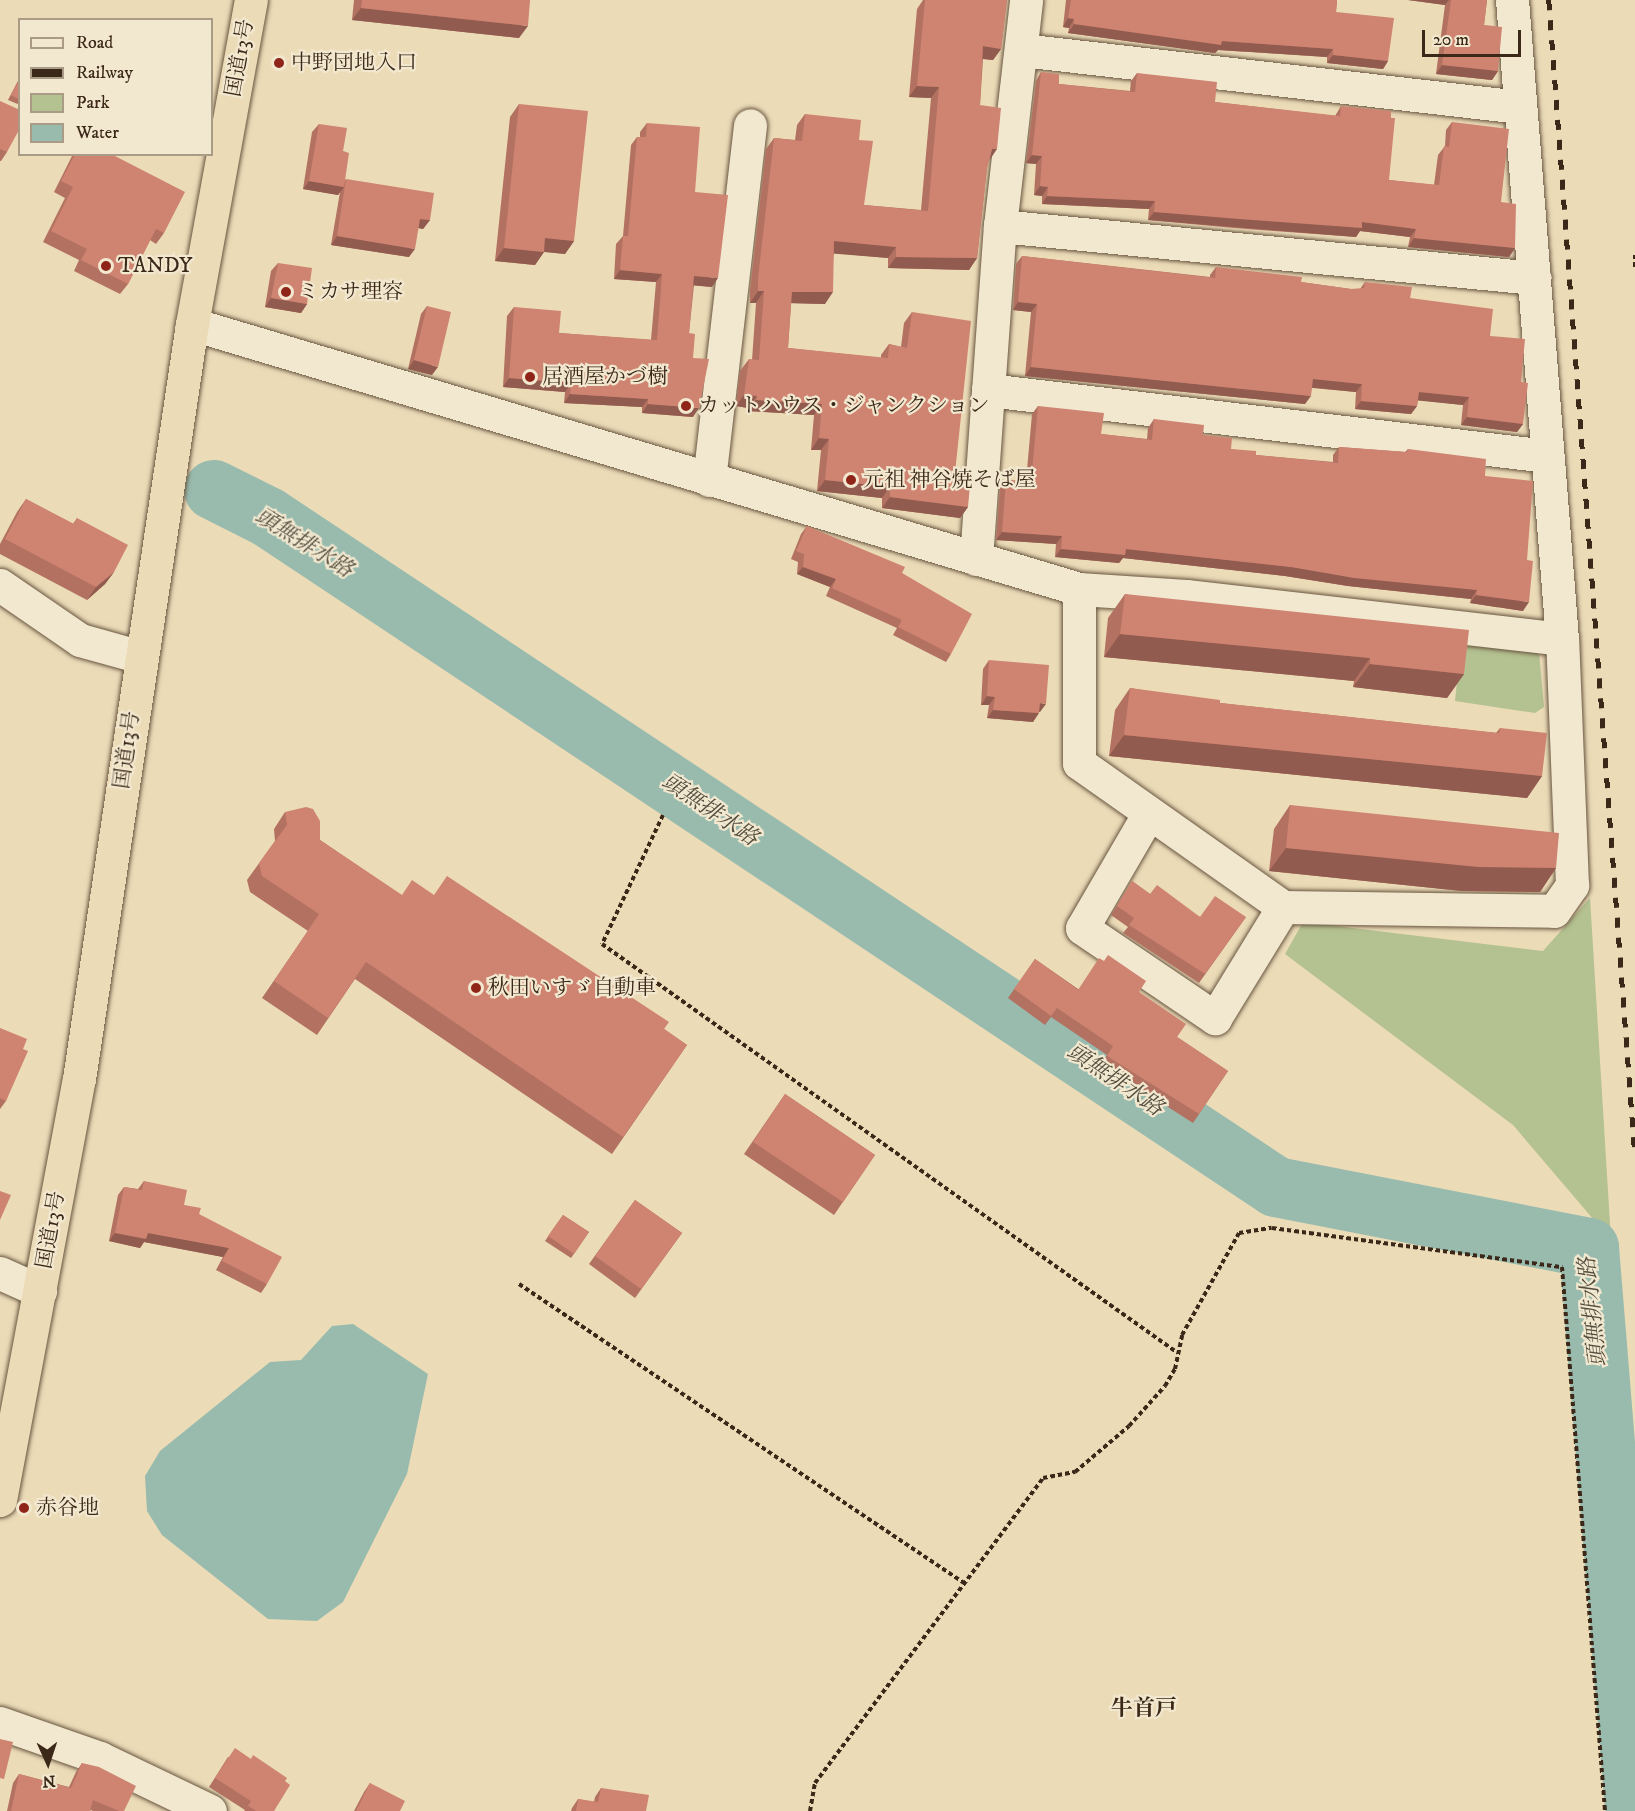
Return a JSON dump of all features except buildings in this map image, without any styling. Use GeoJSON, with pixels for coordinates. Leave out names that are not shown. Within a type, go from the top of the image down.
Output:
{"type":"FeatureCollection","features":[{"type":"Feature","properties":{"kind":"highway","name":"国道13号"},"geometry":{"type":"LineString","coordinates":[[0,1500],[79,1079],[192,324],[251,0]]}},
{"type":"Feature","properties":{"kind":"street"},"geometry":{"type":"LineString","coordinates":[[976,559],[1000,226],[1026,0]]}},
{"type":"Feature","properties":{"kind":"street"},"geometry":{"type":"LineString","coordinates":[[1079,589],[1078,763],[1282,908],[1554,911],[1572,885],[1562,639],[1512,0]]}},
{"type":"Feature","properties":{"kind":"street"},"geometry":{"type":"LineString","coordinates":[[1022,50],[1520,107]]}},
{"type":"Feature","properties":{"kind":"street"},"geometry":{"type":"LineString","coordinates":[[709,480],[750,125]]}},
{"type":"Feature","properties":{"kind":"street"},"geometry":{"type":"LineString","coordinates":[[1000,226],[1534,278]]}},
{"type":"Feature","properties":{"kind":"street"},"geometry":{"type":"LineString","coordinates":[[192,324],[1079,589],[1186,596],[1562,639]]}},
{"type":"Feature","properties":{"kind":"street"},"geometry":{"type":"LineString","coordinates":[[988,390],[1547,456]]}},
{"type":"Feature","properties":{"kind":"street"},"geometry":{"type":"LineString","coordinates":[[5,599],[80,640],[141,657]]}},
{"type":"Feature","properties":{"kind":"street"},"geometry":{"type":"LineString","coordinates":[[1149,813],[1082,928],[1215,1018],[1282,908]]}},
{"type":"Feature","properties":{"kind":"street"},"geometry":{"type":"LineString","coordinates":[[0,1273],[40,1291]]}},
{"type":"Feature","properties":{"kind":"street"},"geometry":{"type":"LineString","coordinates":[[0,1723],[100,1758],[210,1811]]}},
{"type":"Feature","properties":{"kind":"path"},"geometry":{"type":"LineString","coordinates":[[1635,255],[1635,270]]}},
{"type":"Feature","properties":{"kind":"path"},"geometry":{"type":"LineString","coordinates":[[663,815],[602,944],[1178,1353]]}},
{"type":"Feature","properties":{"kind":"path"},"geometry":{"type":"LineString","coordinates":[[810,1811],[815,1783],[1043,1478],[1075,1472],[1129,1426],[1165,1386],[1175,1369],[1182,1335],[1239,1233],[1272,1228],[1562,1267],[1605,1811]]}},
{"type":"Feature","properties":{"kind":"path"},"geometry":{"type":"LineString","coordinates":[[519,1284],[964,1583]]}},
{"type":"Feature","properties":{"kind":"green space"},"geometry":{"type":"Polygon","coordinates":[[[1462,635],[1539,653],[1544,707],[1535,713],[1455,701],[1462,635]]]}},
{"type":"Feature","properties":{"kind":"green space"},"geometry":{"type":"Polygon","coordinates":[[[1590,898],[1611,1240],[1513,1125],[1285,954],[1303,922],[1543,951],[1590,898]]]}},
{"type":"Feature","properties":{"kind":"water"},"geometry":{"type":"Polygon","coordinates":[[[353,1324],[428,1374],[407,1474],[343,1602],[317,1621],[268,1619],[162,1535],[147,1511],[145,1476],[160,1451],[270,1362],[301,1360],[332,1326],[353,1324]]]}},
{"type":"Feature","properties":{"kind":"waterway","name":"頭無排水路"},"geometry":{"type":"LineString","coordinates":[[214,490],[268,517],[1276,1187],[1589,1248],[1635,1810]]}},
{"type":"Feature","properties":{"kind":"railway"},"geometry":{"type":"LineString","coordinates":[[1549,0],[1635,1155]]}},
{"type":"Feature","properties":{"kind":"place","name":"中野団地入口"},"geometry":{"type":"Point","coordinates":[279,63]}},
{"type":"Feature","properties":{"kind":"place","name":"TANDY"},"geometry":{"type":"Point","coordinates":[106,266]}},
{"type":"Feature","properties":{"kind":"place","name":"ミカサ理容"},"geometry":{"type":"Point","coordinates":[286,292]}},
{"type":"Feature","properties":{"kind":"place","name":"居酒屋かづ樹"},"geometry":{"type":"Point","coordinates":[530,377]}},
{"type":"Feature","properties":{"kind":"place","name":"カットハウス・ジャンクション"},"geometry":{"type":"Point","coordinates":[686,406]}},
{"type":"Feature","properties":{"kind":"place","name":"元祖 神谷焼そば屋"},"geometry":{"type":"Point","coordinates":[851,480]}},
{"type":"Feature","properties":{"kind":"place","name":"秋田いすゞ自動車"},"geometry":{"type":"Point","coordinates":[476,988]}},
{"type":"Feature","properties":{"kind":"place","name":"赤谷地"},"geometry":{"type":"Point","coordinates":[24,1508]}},
{"type":"Feature","properties":{"kind":"district","name":"牛首戸"},"geometry":{"type":"Point","coordinates":[1144,1709]}}]}
